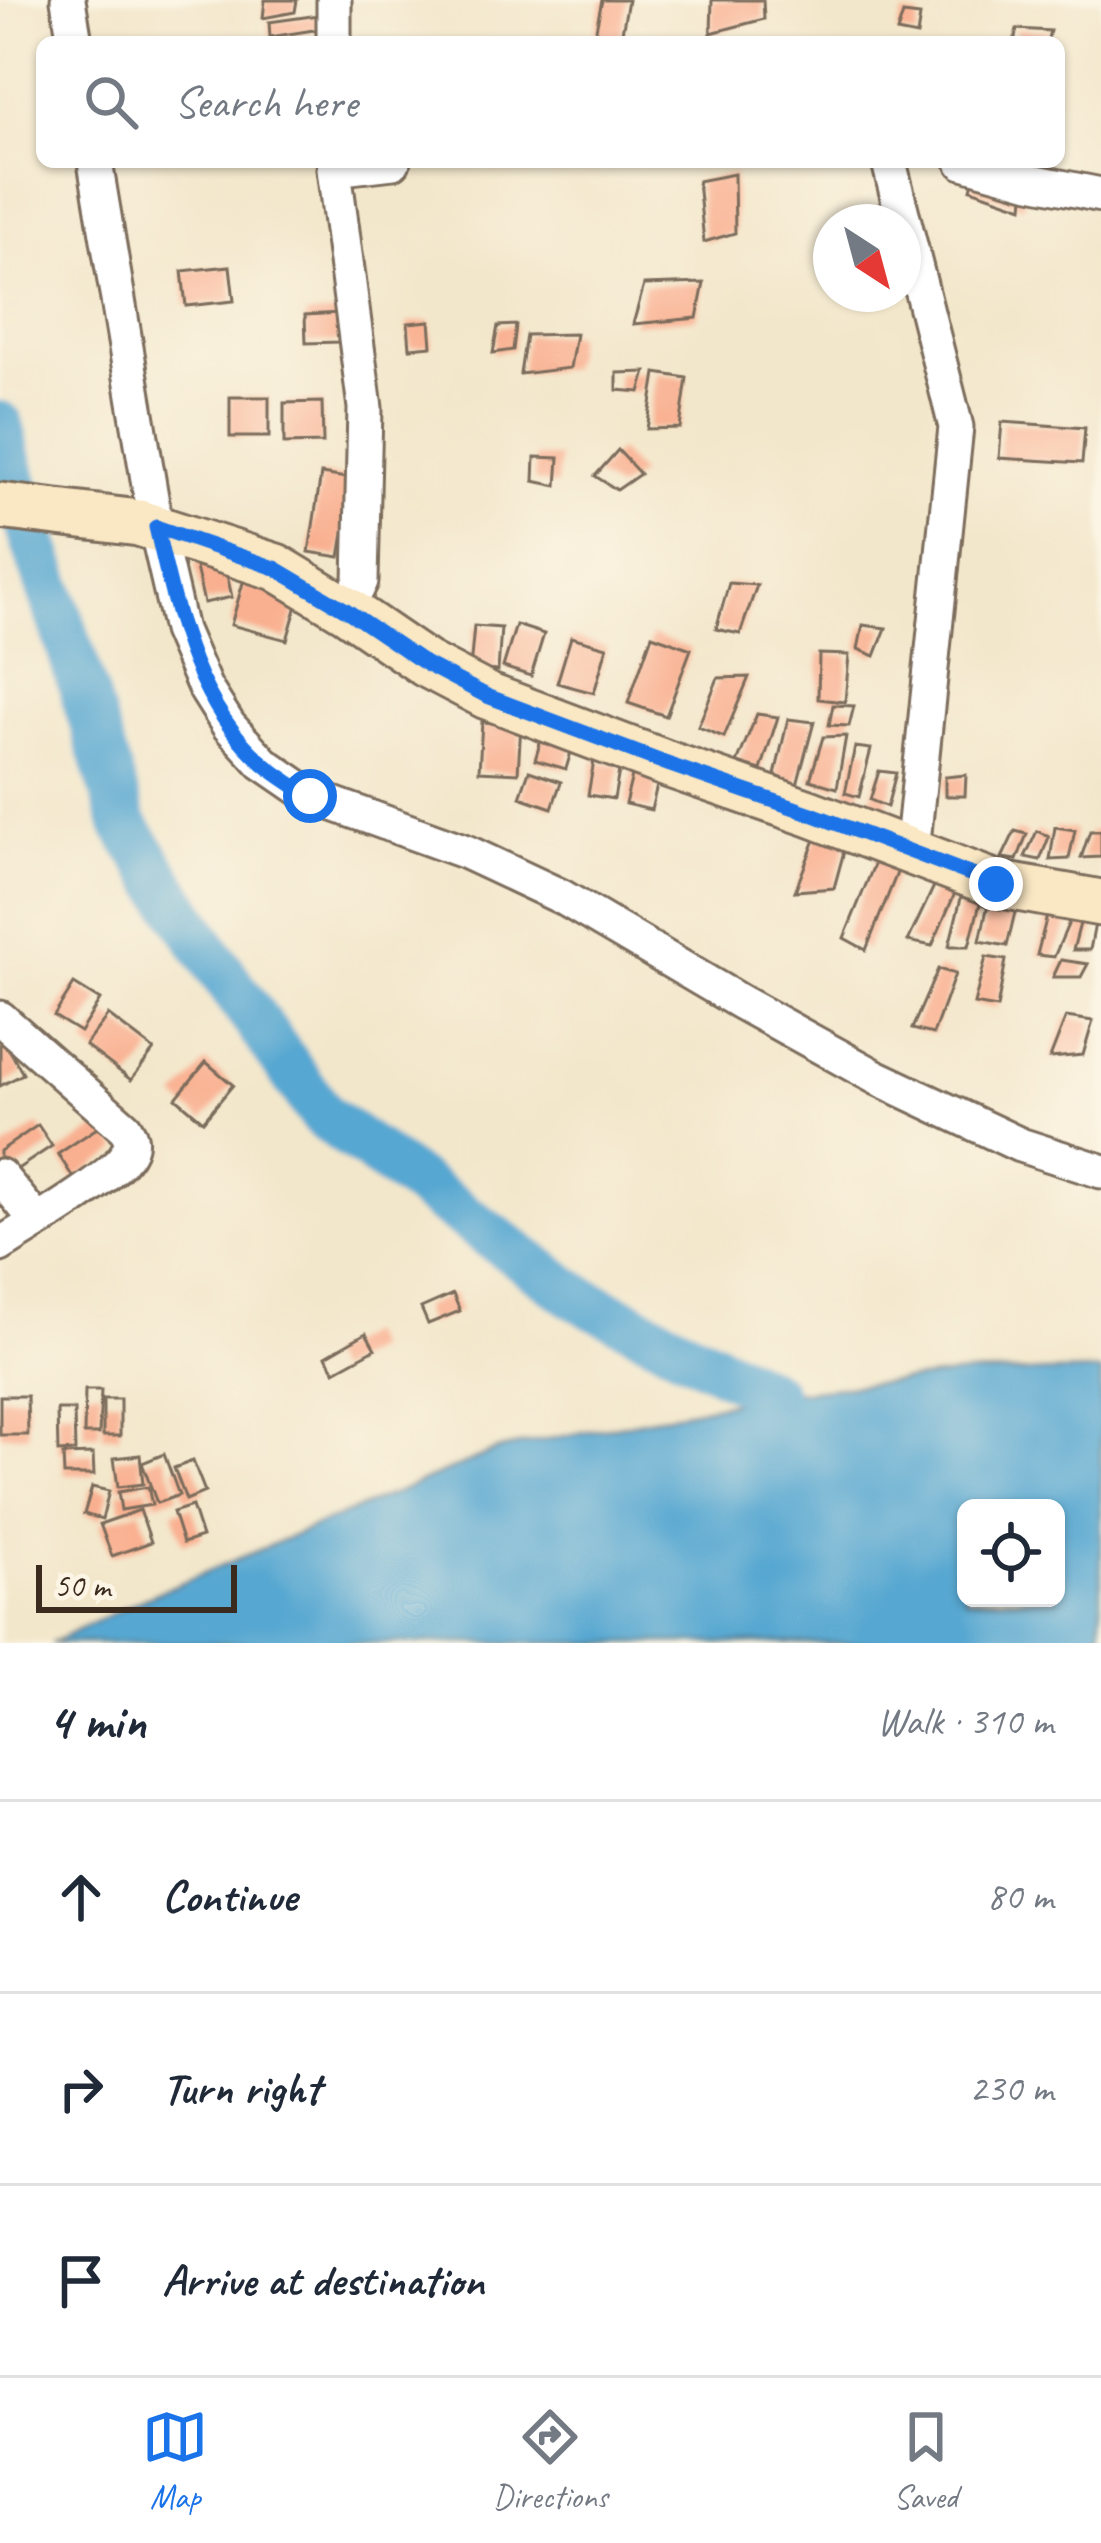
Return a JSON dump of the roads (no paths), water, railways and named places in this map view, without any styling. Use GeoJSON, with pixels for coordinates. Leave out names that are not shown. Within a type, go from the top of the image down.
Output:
{"type":"FeatureCollection","features":[{"type":"Feature","properties":{"kind":"main road"},"geometry":{"type":"LineString","coordinates":[[0,506],[148,525],[275,568],[426,664],[487,696],[996,884],[1101,903]]}},
{"type":"Feature","properties":{"kind":"street"},"geometry":{"type":"LineString","coordinates":[[68,0],[74,36]]}},
{"type":"Feature","properties":{"kind":"street"},"geometry":{"type":"LineString","coordinates":[[334,0],[334,36]]}},
{"type":"Feature","properties":{"kind":"street"},"geometry":{"type":"LineString","coordinates":[[96,168],[148,525],[180,630],[205,688],[229,726],[263,764],[310,796],[466,852],[562,897],[876,1077],[1020,1144],[1101,1172]]}},
{"type":"Feature","properties":{"kind":"street"},"geometry":{"type":"LineString","coordinates":[[334,168],[365,408],[361,581],[346,610]]}},
{"type":"Feature","properties":{"kind":"street"},"geometry":{"type":"LineString","coordinates":[[891,168],[956,427],[912,852]]}},
{"type":"Feature","properties":{"kind":"street"},"geometry":{"type":"LineString","coordinates":[[984,168],[1101,195]]}},
{"type":"Feature","properties":{"kind":"street"},"geometry":{"type":"LineString","coordinates":[[0,1018],[131,1138],[113,1171],[0,1245]]}},
{"type":"Feature","properties":{"kind":"street"},"geometry":{"type":"LineString","coordinates":[[0,1177],[37,1221]]}},
{"type":"Feature","properties":{"kind":"water"},"geometry":{"type":"Polygon","coordinates":[[[1101,1371],[1101,1643],[51,1643],[142,1599],[500,1449],[772,1394],[966,1374],[1101,1371]]]}},
{"type":"Feature","properties":{"kind":"waterway"},"geometry":{"type":"LineString","coordinates":[[0,425],[124,824],[323,1116],[577,1297],[772,1394]]}}]}
